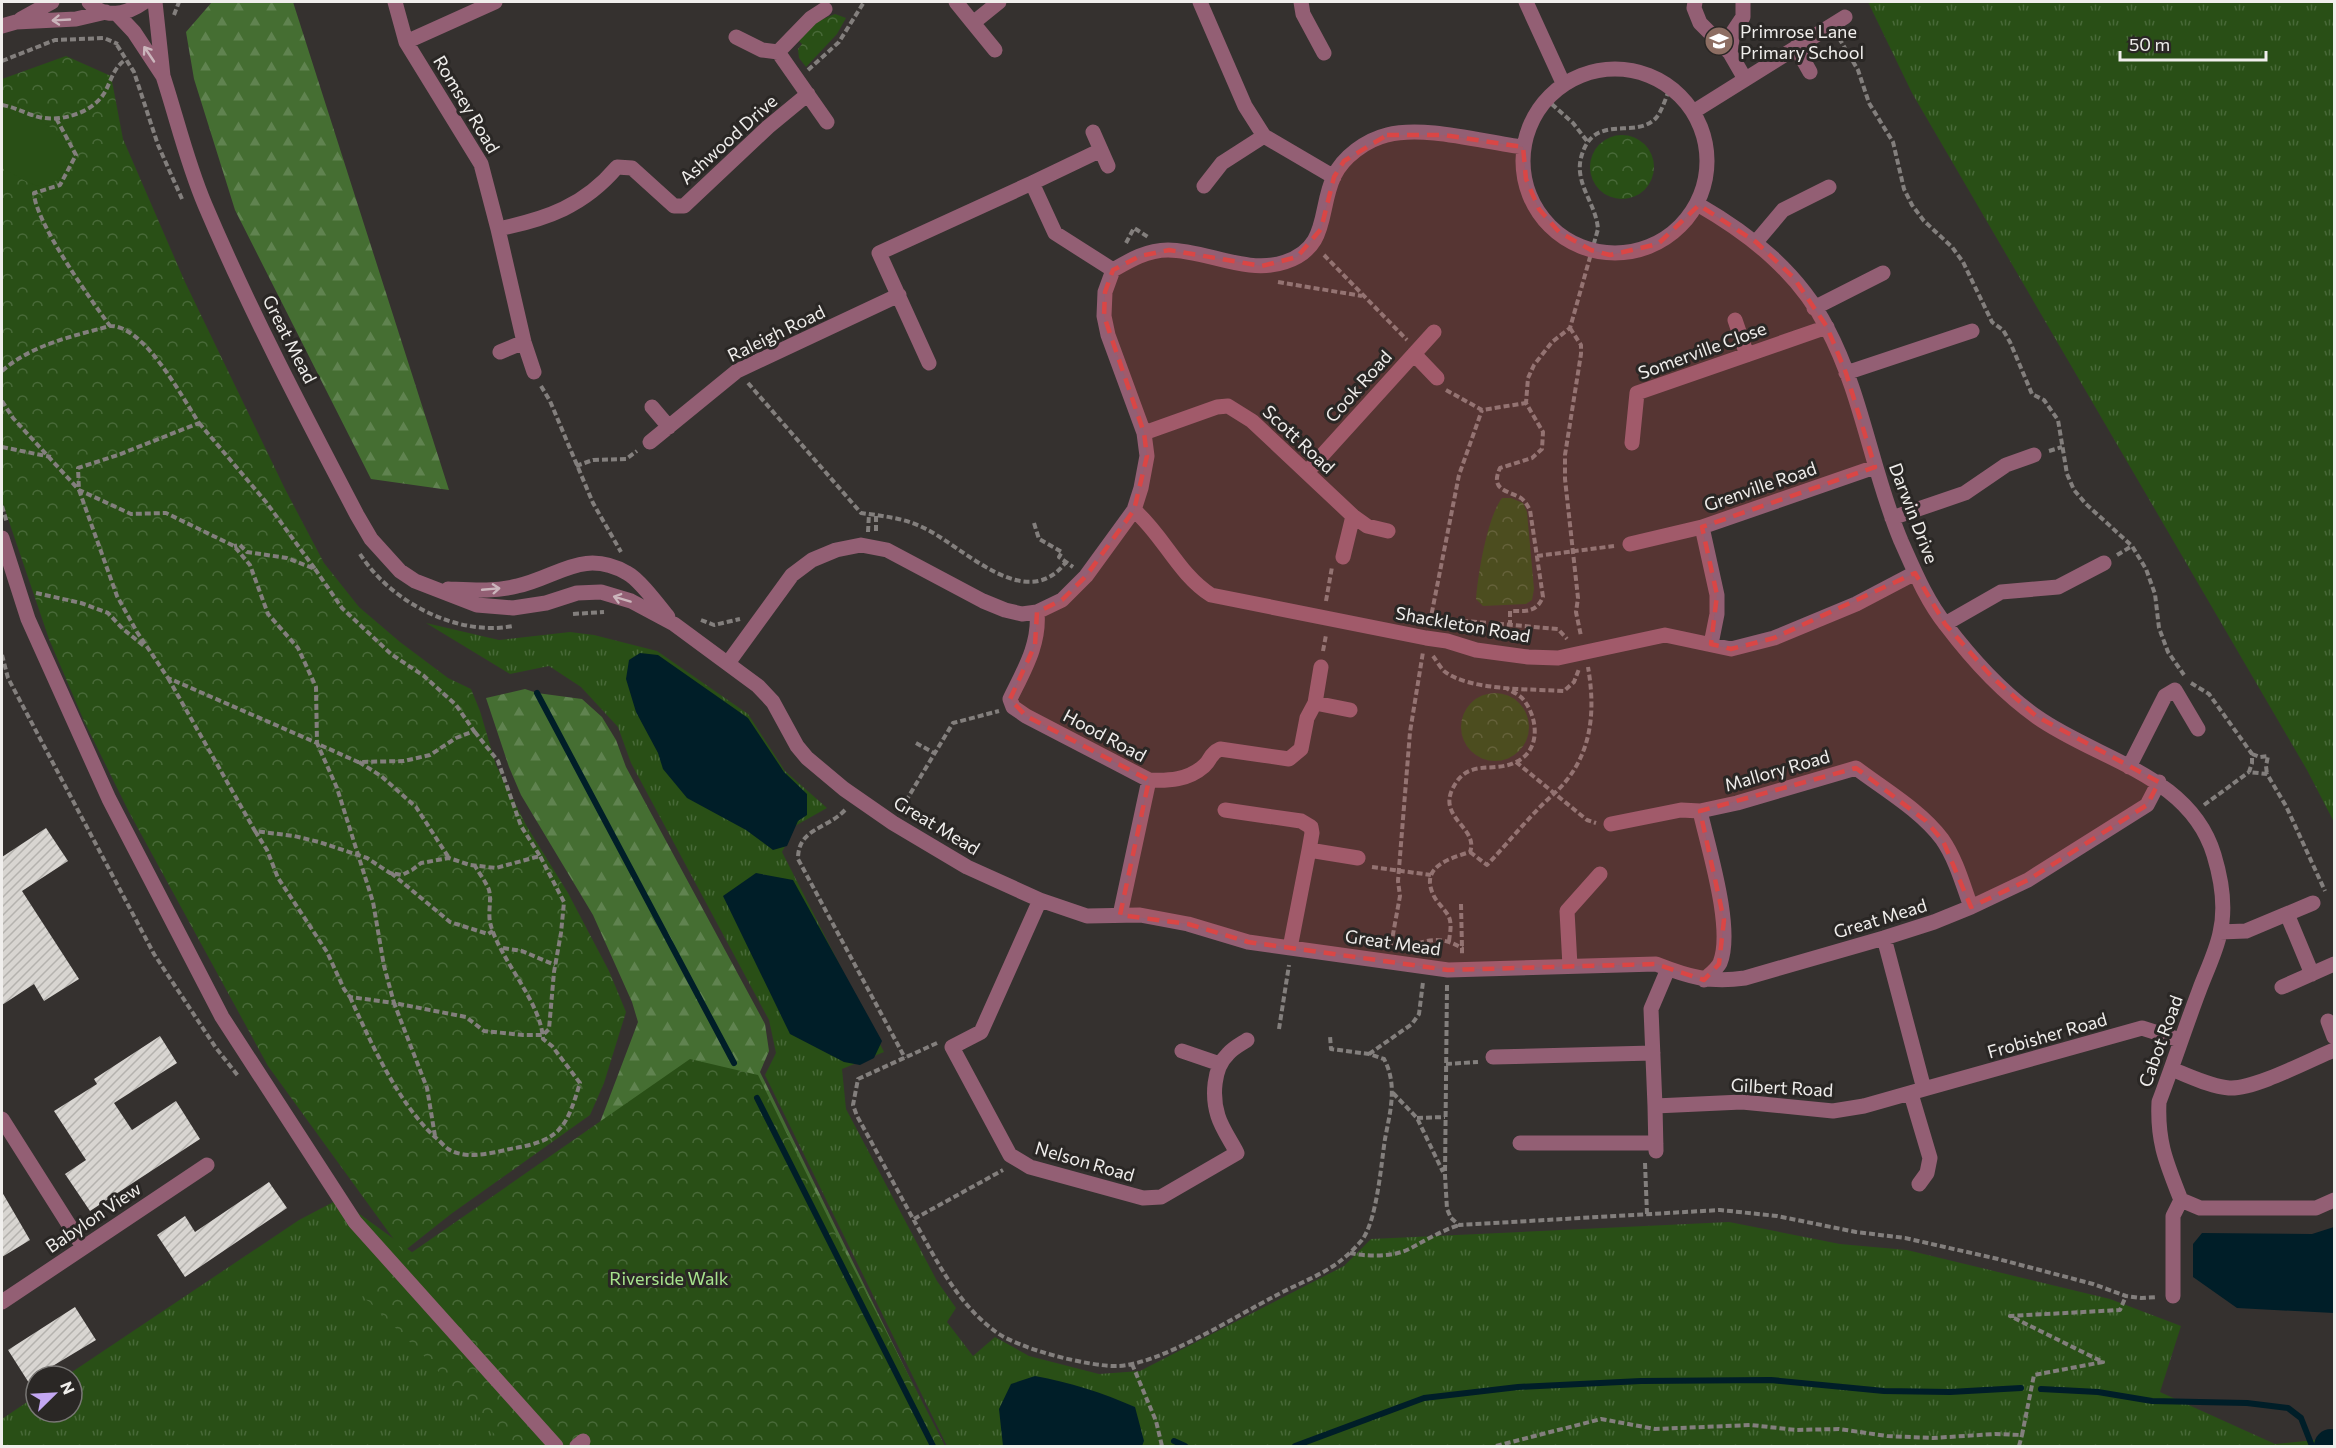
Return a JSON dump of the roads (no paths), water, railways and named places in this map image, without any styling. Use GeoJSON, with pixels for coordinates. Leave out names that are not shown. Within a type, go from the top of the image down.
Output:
{"type":"FeatureCollection","features":[{"type":"Feature","properties":{"kind":"street"},"geometry":{"type":"LineString","coordinates":[[9,24],[52,2]]}},
{"type":"Feature","properties":{"kind":"street","name":"Great Mead"},"geometry":{"type":"LineString","coordinates":[[89,2],[111,13],[134,32],[163,76]]}},
{"type":"Feature","properties":{"kind":"street"},"geometry":{"type":"LineString","coordinates":[[9,24],[76,19],[131,11],[144,2]]}},
{"type":"Feature","properties":{"kind":"street","name":"Great Mead"},"geometry":{"type":"LineString","coordinates":[[155,2],[163,76],[204,204],[249,302],[345,491],[371,539],[386,557],[400,571],[415,581],[477,605],[513,608],[546,603],[577,593],[601,592],[631,601],[674,624],[758,686],[773,702],[797,746],[807,758],[844,789],[893,823],[967,867],[1040,900],[1087,916],[1140,915],[1188,924],[1248,942],[1448,970],[1634,963],[1656,964],[1704,980],[1722,981],[1745,978],[1884,938],[1971,908],[2028,880],[2147,805],[2159,782]]}},
{"type":"Feature","properties":{"kind":"street","name":"Romsey Road"},"geometry":{"type":"LineString","coordinates":[[395,2],[406,42],[481,164],[498,229]]}},
{"type":"Feature","properties":{"kind":"street"},"geometry":{"type":"LineString","coordinates":[[406,42],[495,2]]}},
{"type":"Feature","properties":{"kind":"street"},"geometry":{"type":"LineString","coordinates":[[956,2],[995,50]]}},
{"type":"Feature","properties":{"kind":"street"},"geometry":{"type":"LineString","coordinates":[[973,23],[999,2]]}},
{"type":"Feature","properties":{"kind":"street"},"geometry":{"type":"LineString","coordinates":[[1200,2],[1245,106],[1264,136],[1334,177]]}},
{"type":"Feature","properties":{"kind":"street"},"geometry":{"type":"LineString","coordinates":[[1301,2],[1303,14],[1324,52]]}},
{"type":"Feature","properties":{"kind":"street"},"geometry":{"type":"LineString","coordinates":[[1526,2],[1563,83]]}},
{"type":"Feature","properties":{"kind":"street"},"geometry":{"type":"LineString","coordinates":[[1695,2],[1694,8],[1700,23],[1730,53],[1745,79]]}},
{"type":"Feature","properties":{"kind":"street"},"geometry":{"type":"LineString","coordinates":[[1730,53],[1733,32],[1743,17],[1743,2]]}},
{"type":"Feature","properties":{"kind":"street"},"geometry":{"type":"LineString","coordinates":[[778,52],[811,18],[825,9]]}},
{"type":"Feature","properties":{"kind":"street"},"geometry":{"type":"LineString","coordinates":[[1693,112],[1845,17]]}},
{"type":"Feature","properties":{"kind":"street"},"geometry":{"type":"LineString","coordinates":[[736,37],[762,50],[778,52],[827,122]]}},
{"type":"Feature","properties":{"kind":"street"},"geometry":{"type":"LineString","coordinates":[[1796,47],[1810,72]]}},
{"type":"Feature","properties":{"kind":"street"},"geometry":{"type":"LineString","coordinates":[[1610,69],[1632,72],[1652,78],[1670,88],[1693,112],[1702,130],[1707,154],[1707,182],[1699,205],[1681,227],[1658,244],[1635,252],[1610,255],[1591,250],[1572,242],[1559,232],[1539,209],[1526,179],[1523,147],[1528,125],[1545,98],[1563,83],[1586,73],[1610,69]]}},
{"type":"Feature","properties":{"kind":"street","name":"Ashwood Drive"},"geometry":{"type":"LineString","coordinates":[[498,229],[531,222],[577,204],[601,186],[617,167],[632,168],[674,206],[684,206],[768,126],[808,94]]}},
{"type":"Feature","properties":{"kind":"street"},"geometry":{"type":"LineString","coordinates":[[1093,132],[1108,166]]}},
{"type":"Feature","properties":{"kind":"street"},"geometry":{"type":"LineString","coordinates":[[728,663],[792,575],[812,560],[836,550],[861,545],[887,550],[983,601],[1005,610],[1023,614],[1037,612],[1062,600],[1086,576],[1134,510],[1147,456],[1144,434],[1106,326],[1105,292],[1113,270],[1140,256],[1169,250],[1262,266],[1297,257],[1313,244],[1321,229],[1334,177],[1344,161],[1364,145],[1387,135],[1413,132],[1523,147]]}},
{"type":"Feature","properties":{"kind":"street"},"geometry":{"type":"LineString","coordinates":[[1204,186],[1222,163],[1264,136]]}},
{"type":"Feature","properties":{"kind":"street"},"geometry":{"type":"LineString","coordinates":[[929,363],[879,253],[1101,150]]}},
{"type":"Feature","properties":{"kind":"street"},"geometry":{"type":"LineString","coordinates":[[1032,183],[1055,233],[1113,270]]}},
{"type":"Feature","properties":{"kind":"street"},"geometry":{"type":"LineString","coordinates":[[1756,242],[1783,210],[1829,187]]}},
{"type":"Feature","properties":{"kind":"street","name":"Darwin Drive"},"geometry":{"type":"LineString","coordinates":[[1699,205],[1756,242],[1794,278],[1827,327],[1846,373],[1892,518],[1915,573],[1945,624],[1992,677],[2036,716],[2084,746],[2159,782]]}},
{"type":"Feature","properties":{"kind":"street"},"geometry":{"type":"LineString","coordinates":[[498,229],[524,342],[534,372]]}},
{"type":"Feature","properties":{"kind":"street"},"geometry":{"type":"LineString","coordinates":[[1814,308],[1883,273]]}},
{"type":"Feature","properties":{"kind":"street","name":"Raleigh Road"},"geometry":{"type":"LineString","coordinates":[[650,442],[737,371],[899,295]]}},
{"type":"Feature","properties":{"kind":"street"},"geometry":{"type":"LineString","coordinates":[[1735,320],[1747,355]]}},
{"type":"Feature","properties":{"kind":"street","name":"Somerville Close"},"geometry":{"type":"LineString","coordinates":[[1632,443],[1637,393],[1827,327]]}},
{"type":"Feature","properties":{"kind":"street"},"geometry":{"type":"LineString","coordinates":[[1846,373],[1972,331]]}},
{"type":"Feature","properties":{"kind":"street","name":"Cook Road"},"geometry":{"type":"LineString","coordinates":[[1307,472],[1434,332]]}},
{"type":"Feature","properties":{"kind":"street"},"geometry":{"type":"LineString","coordinates":[[500,352],[524,342]]}},
{"type":"Feature","properties":{"kind":"street","name":"Cook Road"},"geometry":{"type":"LineString","coordinates":[[1414,354],[1437,378]]}},
{"type":"Feature","properties":{"kind":"street","name":"Scott Road"},"geometry":{"type":"LineString","coordinates":[[1144,434],[1217,406],[1228,406],[1252,421],[1353,516],[1367,526],[1388,531]]}},
{"type":"Feature","properties":{"kind":"street"},"geometry":{"type":"LineString","coordinates":[[652,407],[669,427]]}},
{"type":"Feature","properties":{"kind":"street"},"geometry":{"type":"LineString","coordinates":[[1892,518],[1965,493],[2007,465],[2034,455]]}},
{"type":"Feature","properties":{"kind":"street","name":"Grenville Road"},"geometry":{"type":"LineString","coordinates":[[1711,644],[1718,614],[1717,595],[1702,527],[1875,467]]}},
{"type":"Feature","properties":{"kind":"street","name":"Shackleton Road"},"geometry":{"type":"LineString","coordinates":[[1134,510],[1150,524],[1190,578],[1211,595],[1447,641],[1476,650],[1528,657],[1558,658],[1665,635],[1731,650],[1774,638],[1856,603],[1915,573]]}},
{"type":"Feature","properties":{"kind":"street"},"geometry":{"type":"LineString","coordinates":[[1343,557],[1353,516]]}},
{"type":"Feature","properties":{"kind":"street"},"geometry":{"type":"LineString","coordinates":[[1630,544],[1702,527]]}},
{"type":"Feature","properties":{"kind":"street"},"geometry":{"type":"LineString","coordinates":[[5,533],[28,619],[109,800],[222,1017],[354,1222],[556,1446]]}},
{"type":"Feature","properties":{"kind":"street","name":"Great Mead"},"geometry":{"type":"LineString","coordinates":[[432,588],[483,591],[518,586],[573,565],[604,563],[629,574],[674,624]]}},
{"type":"Feature","properties":{"kind":"street"},"geometry":{"type":"LineString","coordinates":[[1945,624],[2001,592],[2058,587],[2104,563]]}},
{"type":"Feature","properties":{"kind":"street","name":"Hood Road"},"geometry":{"type":"LineString","coordinates":[[1037,612],[1039,627],[1035,645],[1010,699],[1013,707],[1149,780],[1120,915]]}},
{"type":"Feature","properties":{"kind":"street"},"geometry":{"type":"LineString","coordinates":[[1149,780],[1170,782],[1191,775],[1206,764],[1212,752],[1220,749],[1289,759],[1301,749],[1307,718],[1316,703],[1321,667]]}},
{"type":"Feature","properties":{"kind":"street"},"geometry":{"type":"LineString","coordinates":[[2129,767],[2165,696],[2175,690],[2198,729]]}},
{"type":"Feature","properties":{"kind":"street"},"geometry":{"type":"LineString","coordinates":[[1316,703],[1350,710]]}},
{"type":"Feature","properties":{"kind":"street","name":"Mallory Road"},"geometry":{"type":"LineString","coordinates":[[1700,811],[1737,803],[1856,768],[1926,820],[1943,841],[1955,864],[1971,908]]}},
{"type":"Feature","properties":{"kind":"street","name":"Cabot Road"},"geometry":{"type":"LineString","coordinates":[[2159,782],[2193,813],[2214,853],[2222,896],[2220,932],[2159,1102],[2157,1126],[2161,1148],[2181,1200]]}},
{"type":"Feature","properties":{"kind":"street"},"geometry":{"type":"LineString","coordinates":[[1225,810],[1306,823],[1311,827],[1312,833],[1290,948]]}},
{"type":"Feature","properties":{"kind":"street"},"geometry":{"type":"LineString","coordinates":[[1611,824],[1681,810],[1700,811],[1724,920],[1724,943],[1719,964],[1704,980]]}},
{"type":"Feature","properties":{"kind":"street"},"geometry":{"type":"LineString","coordinates":[[1309,850],[1358,858]]}},
{"type":"Feature","properties":{"kind":"street"},"geometry":{"type":"LineString","coordinates":[[1570,966],[1567,911],[1600,874]]}},
{"type":"Feature","properties":{"kind":"street","name":"Nelson Road"},"geometry":{"type":"LineString","coordinates":[[1040,900],[981,1032],[952,1047],[1010,1155],[1030,1167],[1143,1198],[1161,1197],[1237,1153],[1216,1109],[1216,1076],[1221,1064]]}},
{"type":"Feature","properties":{"kind":"street"},"geometry":{"type":"LineString","coordinates":[[2220,932],[2246,931],[2321,901]]}},
{"type":"Feature","properties":{"kind":"street"},"geometry":{"type":"LineString","coordinates":[[2287,914],[2312,974]]}},
{"type":"Feature","properties":{"kind":"street"},"geometry":{"type":"LineString","coordinates":[[1884,938],[1930,1158],[1927,1173],[1919,1184]]}},
{"type":"Feature","properties":{"kind":"street"},"geometry":{"type":"LineString","coordinates":[[2282,987],[2334,964]]}},
{"type":"Feature","properties":{"kind":"street"},"geometry":{"type":"LineString","coordinates":[[1520,1143],[1656,1148],[1651,1010],[1668,969]]}},
{"type":"Feature","properties":{"kind":"street"},"geometry":{"type":"LineString","coordinates":[[2328,1021],[2334,1037]]}},
{"type":"Feature","properties":{"kind":"street","name":"Frobisher Road"},"geometry":{"type":"LineString","coordinates":[[1918,1092],[2142,1028],[2180,1041]]}},
{"type":"Feature","properties":{"kind":"street"},"geometry":{"type":"LineString","coordinates":[[1182,1052],[1221,1064],[1228,1054],[1247,1040]]}},
{"type":"Feature","properties":{"kind":"street"},"geometry":{"type":"LineString","coordinates":[[2171,1069],[2212,1085],[2232,1088],[2248,1086],[2334,1050]]}},
{"type":"Feature","properties":{"kind":"street"},"geometry":{"type":"LineString","coordinates":[[1493,1057],[1653,1053]]}},
{"type":"Feature","properties":{"kind":"street","name":"Gilbert Road"},"geometry":{"type":"LineString","coordinates":[[1656,1106],[1742,1102],[1833,1111],[1864,1106],[1918,1092]]}},
{"type":"Feature","properties":{"kind":"street"},"geometry":{"type":"LineString","coordinates":[[2,1119],[82,1247]]}},
{"type":"Feature","properties":{"kind":"street","name":"Babylon View"},"geometry":{"type":"LineString","coordinates":[[2,1302],[207,1165]]}},
{"type":"Feature","properties":{"kind":"street"},"geometry":{"type":"LineString","coordinates":[[2173,1296],[2173,1216],[2181,1200],[2200,1208],[2316,1208],[2334,1200]]}},
{"type":"Feature","properties":{"kind":"water"},"geometry":{"type":"Polygon","coordinates":[[[640,653],[658,655],[748,718],[784,772],[807,794],[807,815],[798,821],[787,846],[773,850],[746,830],[687,798],[663,769],[658,753],[636,712],[626,679],[629,660],[640,653]]]}},
{"type":"Feature","properties":{"kind":"water"},"geometry":{"type":"Polygon","coordinates":[[[756,873],[793,880],[882,1041],[874,1058],[860,1065],[844,1062],[790,1034],[723,896],[756,873]]]}},
{"type":"Feature","properties":{"kind":"water"},"geometry":{"type":"Polygon","coordinates":[[[2334,1227],[2334,1313],[2237,1308],[2193,1277],[2193,1244],[2202,1233],[2312,1234],[2334,1227]]]}},
{"type":"Feature","properties":{"kind":"water"},"geometry":{"type":"Polygon","coordinates":[[[1035,1376],[1086,1388],[1135,1407],[1144,1441],[1142,1446],[1003,1446],[999,1409],[1011,1384],[1035,1376]]]}},
{"type":"Feature","properties":{"kind":"waterway"},"geometry":{"type":"LineString","coordinates":[[537,693],[734,1063]]}},
{"type":"Feature","properties":{"kind":"waterway"},"geometry":{"type":"LineString","coordinates":[[757,1098],[933,1446]]}},
{"type":"Feature","properties":{"kind":"waterway"},"geometry":{"type":"LineString","coordinates":[[1295,1446],[1424,1398],[1518,1387],[1641,1381],[1771,1380],[1884,1391],[1950,1392],[2021,1388]]}},
{"type":"Feature","properties":{"kind":"waterway"},"geometry":{"type":"LineString","coordinates":[[2041,1389],[2098,1392],[2152,1401],[2247,1403],[2288,1408],[2301,1418],[2312,1446]]}},
{"type":"Feature","properties":{"kind":"waterway"},"geometry":{"type":"LineString","coordinates":[[1174,1441],[1185,1446]]}},
{"type":"Feature","properties":{"kind":"place","name":"Primrose Lane Primary School"},"geometry":{"type":"Point","coordinates":[1719,41]}},
{"type":"Feature","properties":{"kind":"park label","name":"Riverside Walk"},"geometry":{"type":"Point","coordinates":[669,1278]}}]}
